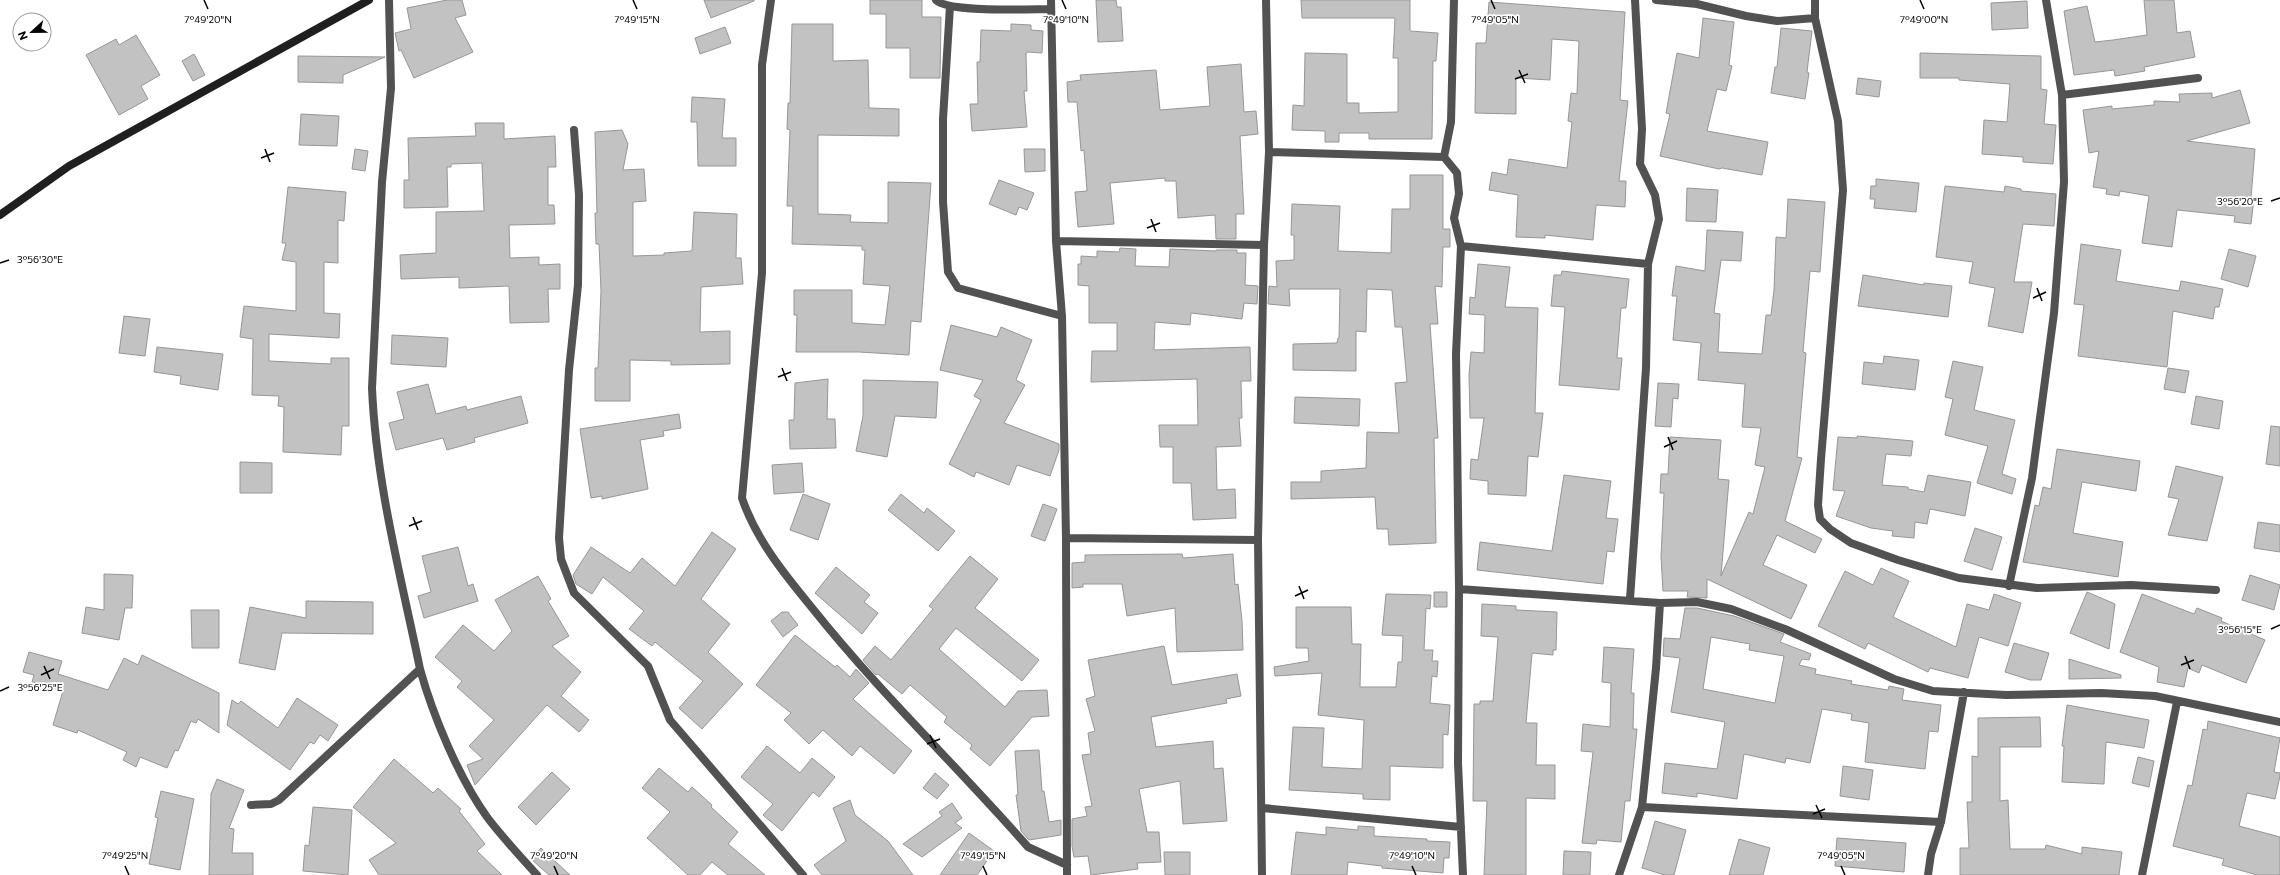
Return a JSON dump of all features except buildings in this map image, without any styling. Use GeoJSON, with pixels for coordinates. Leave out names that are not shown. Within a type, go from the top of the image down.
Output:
{"type":"FeatureCollection","features":[{"type":"Feature","properties":{"kind":"main road"},"geometry":{"type":"LineString","coordinates":[[0,216],[69,166],[369,0]]}},
{"type":"Feature","properties":{"kind":"street"},"geometry":{"type":"LineString","coordinates":[[389,0],[391,88],[382,182],[372,388],[374,421],[386,502],[420,669],[427,693],[444,737],[486,817],[537,875]]}},
{"type":"Feature","properties":{"kind":"street"},"geometry":{"type":"LineString","coordinates":[[771,0],[762,65],[762,273],[742,498],[746,510],[779,567],[846,650],[1028,847],[1067,865]]}},
{"type":"Feature","properties":{"kind":"street"},"geometry":{"type":"LineString","coordinates":[[936,0],[939,4],[968,9],[1051,9]]}},
{"type":"Feature","properties":{"kind":"street"},"geometry":{"type":"LineString","coordinates":[[1051,0],[1056,241],[1062,316],[1066,538],[1067,875]]}},
{"type":"Feature","properties":{"kind":"street"},"geometry":{"type":"LineString","coordinates":[[1262,875],[1263,808],[1258,540],[1264,246],[1269,152],[1266,0]]}},
{"type":"Feature","properties":{"kind":"street"},"geometry":{"type":"LineString","coordinates":[[1444,157],[1451,122],[1454,0]]}},
{"type":"Feature","properties":{"kind":"street"},"geometry":{"type":"LineString","coordinates":[[1630,599],[1646,368],[1648,264],[1659,219],[1655,195],[1640,164],[1642,129],[1635,0]]}},
{"type":"Feature","properties":{"kind":"street"},"geometry":{"type":"LineString","coordinates":[[1656,0],[1697,4],[1746,16],[1777,21],[1815,18]]}},
{"type":"Feature","properties":{"kind":"street"},"geometry":{"type":"LineString","coordinates":[[1816,0],[1815,18],[1838,121],[1843,190],[1821,459],[1818,504],[1820,519],[1830,529],[1851,543],[1898,560],[1959,578],[2009,586],[2067,588],[2131,585],[2216,590]]}},
{"type":"Feature","properties":{"kind":"street"},"geometry":{"type":"LineString","coordinates":[[2009,586],[2032,478],[2054,313],[2064,182],[2062,95],[2046,0]]}},
{"type":"Feature","properties":{"kind":"street"},"geometry":{"type":"LineString","coordinates":[[950,6],[943,119],[943,202],[948,272],[958,288],[1062,316]]}},
{"type":"Feature","properties":{"kind":"street"},"geometry":{"type":"LineString","coordinates":[[2062,95],[2198,78]]}},
{"type":"Feature","properties":{"kind":"street"},"geometry":{"type":"LineString","coordinates":[[574,130],[579,195],[578,285],[568,377],[559,538],[561,559],[574,593],[648,666],[670,720],[803,875]]}},
{"type":"Feature","properties":{"kind":"street"},"geometry":{"type":"LineString","coordinates":[[1269,152],[1444,157],[1457,173],[1459,194],[1454,218],[1460,246],[1456,354],[1459,589],[1458,762],[1463,875]]}},
{"type":"Feature","properties":{"kind":"street"},"geometry":{"type":"LineString","coordinates":[[1056,241],[1264,246]]}},
{"type":"Feature","properties":{"kind":"street"},"geometry":{"type":"LineString","coordinates":[[1460,246],[1648,264]]}},
{"type":"Feature","properties":{"kind":"street"},"geometry":{"type":"LineString","coordinates":[[1066,538],[1258,540]]}},
{"type":"Feature","properties":{"kind":"street"},"geometry":{"type":"LineString","coordinates":[[1459,589],[1660,602],[1697,602],[1731,608],[1785,629],[1894,678],[1933,691],[2006,695],[2102,693],[2155,696],[2177,702],[2280,722]]}},
{"type":"Feature","properties":{"kind":"street"},"geometry":{"type":"LineString","coordinates":[[1619,875],[1642,807],[1656,668],[1660,602]]}},
{"type":"Feature","properties":{"kind":"street"},"geometry":{"type":"LineString","coordinates":[[251,805],[270,804],[279,800],[420,669]]}},
{"type":"Feature","properties":{"kind":"street"},"geometry":{"type":"LineString","coordinates":[[1928,875],[1931,854],[1941,822],[1964,692]]}},
{"type":"Feature","properties":{"kind":"street"},"geometry":{"type":"LineString","coordinates":[[2142,875],[2177,702]]}},
{"type":"Feature","properties":{"kind":"street"},"geometry":{"type":"LineString","coordinates":[[1642,807],[1941,822]]}},
{"type":"Feature","properties":{"kind":"street"},"geometry":{"type":"LineString","coordinates":[[1263,808],[1461,827]]}}]}
